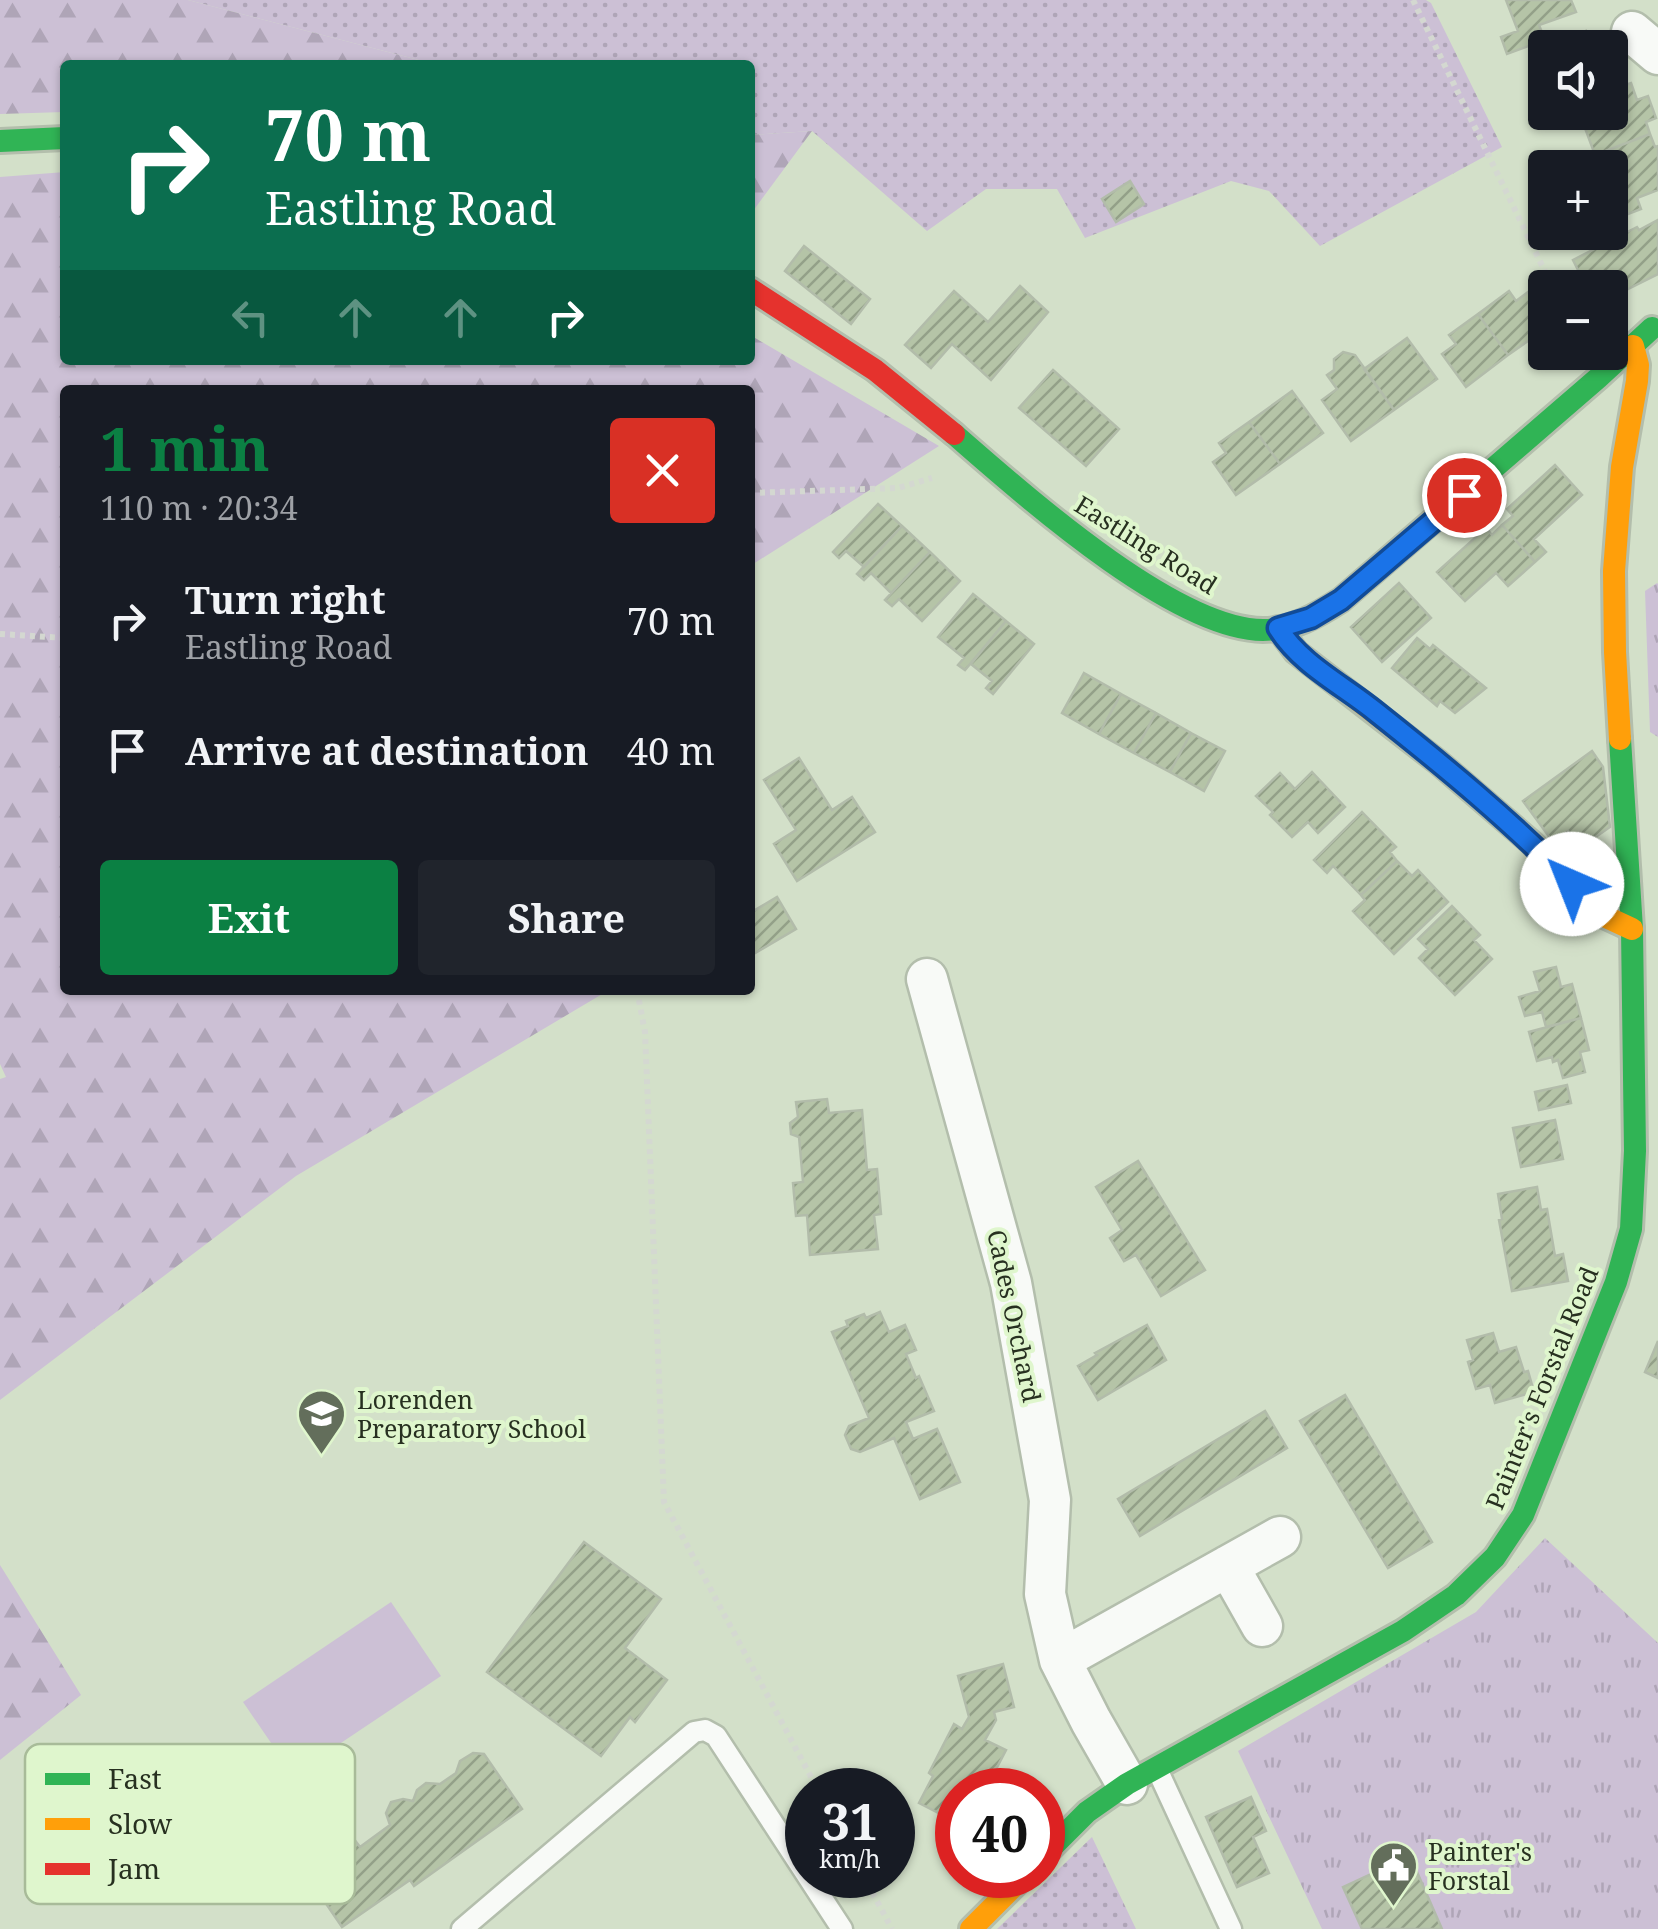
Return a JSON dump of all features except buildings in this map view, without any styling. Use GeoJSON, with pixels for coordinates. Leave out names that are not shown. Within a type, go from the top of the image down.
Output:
{"type":"FeatureCollection","features":[{"type":"Feature","properties":{"kind":"street"},"geometry":{"type":"LineString","coordinates":[[0,140],[60,138]]}},
{"type":"Feature","properties":{"kind":"street","name":"Eastling Road"},"geometry":{"type":"LineString","coordinates":[[755,293],[912,398],[1033,504],[1088,546],[1181,604],[1226,623],[1263,630],[1311,618],[1341,600],[1658,323]]}},
{"type":"Feature","properties":{"kind":"street","name":"Painter's Forstal Road"},"geometry":{"type":"LineString","coordinates":[[1065,1834],[1088,1812],[1141,1776],[1403,1631],[1456,1595],[1495,1557],[1523,1515],[1540,1477],[1644,1217],[1636,1151],[1632,929],[1614,571],[1622,467],[1637,381],[1633,346]]}},
{"type":"Feature","properties":{"kind":"street"},"geometry":{"type":"LineString","coordinates":[[1278,628],[1296,652],[1438,762],[1532,843],[1602,915],[1632,929]]}},
{"type":"Feature","properties":{"kind":"street","name":"Cades Orchard"},"geometry":{"type":"LineString","coordinates":[[927,979],[1011,1283],[1050,1500],[1045,1594],[1060,1660],[1091,1721],[1141,1776]]}},
{"type":"Feature","properties":{"kind":"street"},"geometry":{"type":"LineString","coordinates":[[1060,1660],[1280,1536]]}},
{"type":"Feature","properties":{"kind":"street"},"geometry":{"type":"LineString","coordinates":[[1228,1566],[1262,1626]]}},
{"type":"Feature","properties":{"kind":"street"},"geometry":{"type":"LineString","coordinates":[[971,1929],[1002,1898]]}},
{"type":"Feature","properties":{"kind":"lane"},"geometry":{"type":"LineString","coordinates":[[1632,929],[1658,944]]}},
{"type":"Feature","properties":{"kind":"lane"},"geometry":{"type":"LineString","coordinates":[[462,1929],[694,1732],[705,1730],[716,1736],[842,1929]]}},
{"type":"Feature","properties":{"kind":"lane"},"geometry":{"type":"LineString","coordinates":[[1141,1776],[1231,1929]]}},
{"type":"Feature","properties":{"kind":"path"},"geometry":{"type":"LineString","coordinates":[[1413,0],[1544,270]]}},
{"type":"Feature","properties":{"kind":"path"},"geometry":{"type":"LineString","coordinates":[[755,493],[898,488],[985,463]]}},
{"type":"Feature","properties":{"kind":"path"},"geometry":{"type":"LineString","coordinates":[[0,634],[60,638]]}},
{"type":"Feature","properties":{"kind":"path"},"geometry":{"type":"LineString","coordinates":[[639,995],[645,1032],[664,1502],[806,1768]]}},
{"type":"Feature","properties":{"kind":"path"},"geometry":{"type":"LineString","coordinates":[[875,1898],[892,1929]]}},
{"type":"Feature","properties":{"kind":"green space"},"geometry":{"type":"Polygon","coordinates":[[[0,0],[188,0],[419,60],[60,60],[60,112],[0,114],[0,0]]]}},
{"type":"Feature","properties":{"kind":"green space"},"geometry":{"type":"Polygon","coordinates":[[[188,0],[1426,0],[1431,3],[1502,147],[1320,246],[1269,191],[1231,181],[1085,238],[1057,189],[986,189],[927,231],[812,131],[755,135],[755,60],[419,60],[188,0]]]}},
{"type":"Feature","properties":{"kind":"green space"},"geometry":{"type":"Polygon","coordinates":[[[812,131],[755,208],[755,135],[812,131]]]}},
{"type":"Feature","properties":{"kind":"green space"},"geometry":{"type":"Polygon","coordinates":[[[60,172],[60,365],[755,365],[755,338],[939,446],[755,563],[755,385],[60,385],[60,995],[601,995],[296,1176],[0,1400],[0,1079],[6,1077],[0,1064],[0,177],[60,172]]]}},
{"type":"Feature","properties":{"kind":"green space"},"geometry":{"type":"Polygon","coordinates":[[[1657,583],[1658,737],[1650,732],[1645,591],[1657,583]]]}},
{"type":"Feature","properties":{"kind":"green space"},"geometry":{"type":"Polygon","coordinates":[[[1545,1538],[1658,1643],[1658,1929],[1322,1929],[1238,1751],[1476,1612],[1545,1538]]]}},
{"type":"Feature","properties":{"kind":"green space"},"geometry":{"type":"Polygon","coordinates":[[[0,1565],[81,1695],[0,1760],[0,1565]]]}},
{"type":"Feature","properties":{"kind":"green space"},"geometry":{"type":"Polygon","coordinates":[[[391,1602],[441,1676],[339,1744],[272,1744],[243,1702],[391,1602]]]}},
{"type":"Feature","properties":{"kind":"green space"},"geometry":{"type":"Polygon","coordinates":[[[1092,1837],[1136,1929],[997,1929],[1029,1898],[1065,1898],[1065,1863],[1092,1837]]]}},
{"type":"Feature","properties":{"kind":"traffic: fast"},"geometry":{"type":"LineString","coordinates":[[0,141],[60,138]]}},
{"type":"Feature","properties":{"kind":"traffic: fast"},"geometry":{"type":"LineString","coordinates":[[954,434],[1058,522],[1144,583],[1227,624],[1274,629],[1304,621],[1341,600],[1652,328]]}},
{"type":"Feature","properties":{"kind":"traffic: fast"},"geometry":{"type":"LineString","coordinates":[[1065,1834],[1087,1812],[1127,1784],[1403,1631],[1456,1595],[1495,1557],[1523,1515],[1616,1282],[1631,1229],[1635,1151],[1632,929],[1620,739]]}},
{"type":"Feature","properties":{"kind":"traffic: slow"},"geometry":{"type":"LineString","coordinates":[[1620,739],[1614,571],[1622,467],[1637,381],[1633,346]]}},
{"type":"Feature","properties":{"kind":"traffic: slow"},"geometry":{"type":"LineString","coordinates":[[1278,628],[1296,652],[1438,762],[1532,843],[1602,915],[1632,929]]}},
{"type":"Feature","properties":{"kind":"traffic: slow"},"geometry":{"type":"LineString","coordinates":[[971,1929],[1002,1898]]}},
{"type":"Feature","properties":{"kind":"traffic: jam"},"geometry":{"type":"LineString","coordinates":[[755,292],[875,370],[954,434]]}},
{"type":"Feature","properties":{"kind":"place","name":"Lorenden Preparatory School"},"geometry":{"type":"Point","coordinates":[322,1456]}},
{"type":"Feature","properties":{"kind":"place","name":"Painter's Forstal"},"geometry":{"type":"Point","coordinates":[1393,1908]}},
{"type":"Feature","properties":{"kind":"route"},"geometry":{"type":"LineString","coordinates":[[1464,495],[1341,600],[1311,618],[1278,628],[1296,652],[1438,762],[1532,843],[1572,884]]}}]}
